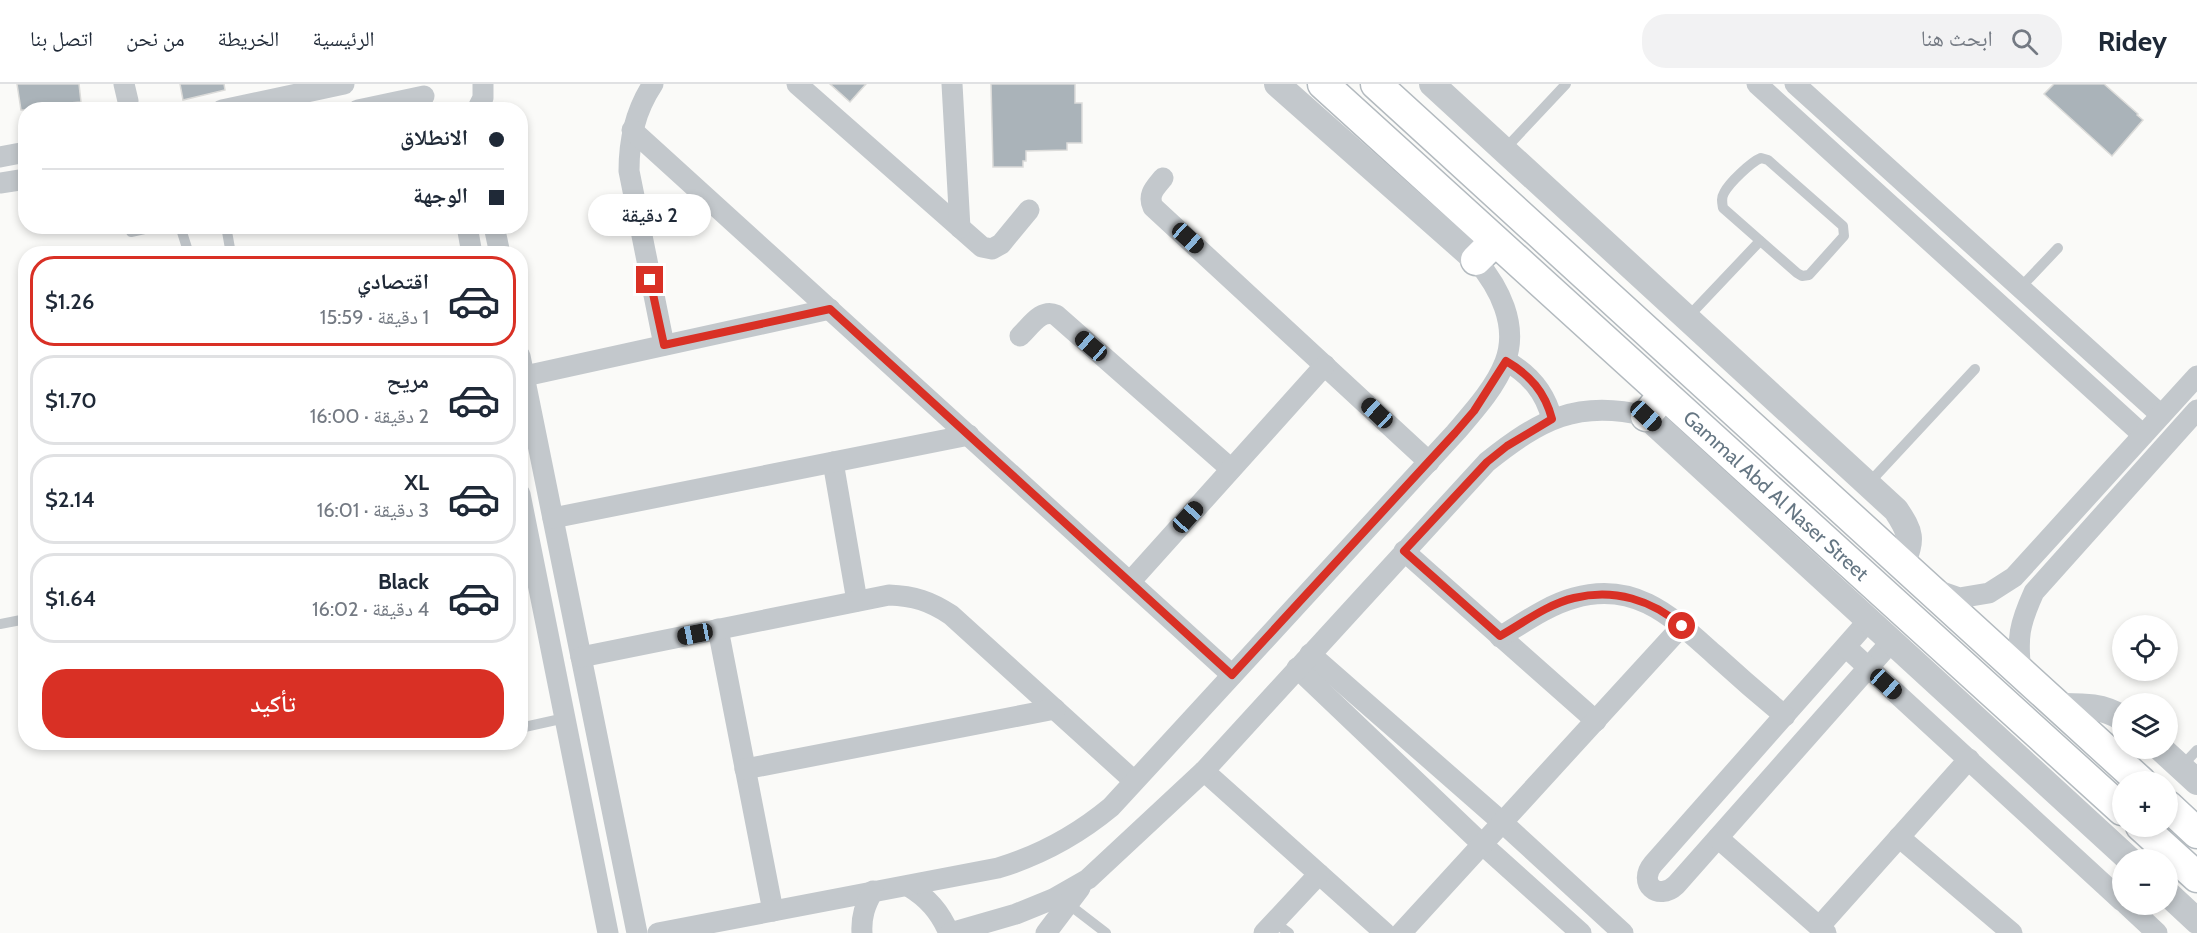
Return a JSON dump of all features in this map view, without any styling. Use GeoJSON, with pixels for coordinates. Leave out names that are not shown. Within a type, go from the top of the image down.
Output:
{"type":"FeatureCollection","features":[{"type":"Feature","properties":{"kind":"main road","name":"Gammal Abd Al Naser Street"},"geometry":{"type":"LineString","coordinates":[[1323,84],[1485,250],[1655,405],[2112,801]]}},
{"type":"Feature","properties":{"kind":"main road","name":"Gammal Abd Al Naser Street"},"geometry":{"type":"LineString","coordinates":[[1376,84],[2129,771]]}},
{"type":"Feature","properties":{"kind":"main road"},"geometry":{"type":"LineString","coordinates":[[2178,815],[2197,833]]}},
{"type":"Feature","properties":{"kind":"main road"},"geometry":{"type":"LineString","coordinates":[[2153,837],[2197,877]]}},
{"type":"Feature","properties":{"kind":"street"},"geometry":{"type":"LineString","coordinates":[[260,102],[344,84]]}},
{"type":"Feature","properties":{"kind":"street"},"geometry":{"type":"LineString","coordinates":[[653,84],[640,107],[632,130],[629,171],[664,345]]}},
{"type":"Feature","properties":{"kind":"street"},"geometry":{"type":"LineString","coordinates":[[797,84],[982,247],[992,249],[1001,244],[1029,210]]}},
{"type":"Feature","properties":{"kind":"street"},"geometry":{"type":"LineString","coordinates":[[952,84],[960,228]]}},
{"type":"Feature","properties":{"kind":"street"},"geometry":{"type":"LineString","coordinates":[[658,933],[998,868],[1058,845],[1111,807],[1474,411],[1506,361],[1509,339],[1507,317],[1501,296],[1490,277],[1485,250],[1277,84]]}},
{"type":"Feature","properties":{"kind":"street"},"geometry":{"type":"LineString","coordinates":[[1432,84],[1896,510],[1906,526],[1911,544],[1902,564]]}},
{"type":"Feature","properties":{"kind":"street"},"geometry":{"type":"LineString","coordinates":[[1756,84],[2143,435]]}},
{"type":"Feature","properties":{"kind":"street"},"geometry":{"type":"LineString","coordinates":[[1796,84],[2161,415]]}},
{"type":"Feature","properties":{"kind":"street"},"geometry":{"type":"LineString","coordinates":[[397,102],[426,96]]}},
{"type":"Feature","properties":{"kind":"street"},"geometry":{"type":"LineString","coordinates":[[632,130],[1232,675]]}},
{"type":"Feature","properties":{"kind":"street"},"geometry":{"type":"LineString","coordinates":[[0,157],[18,154]]}},
{"type":"Feature","properties":{"kind":"street"},"geometry":{"type":"LineString","coordinates":[[1163,178],[1152,193],[1154,207],[1429,462]]}},
{"type":"Feature","properties":{"kind":"street"},"geometry":{"type":"LineString","coordinates":[[0,183],[18,180]]}},
{"type":"Feature","properties":{"kind":"street"},"geometry":{"type":"LineString","coordinates":[[1939,249],[1957,230]]}},
{"type":"Feature","properties":{"kind":"street"},"geometry":{"type":"LineString","coordinates":[[528,365],[664,345],[830,309]]}},
{"type":"Feature","properties":{"kind":"street"},"geometry":{"type":"LineString","coordinates":[[1020,336],[1041,315],[1048,313],[1056,315],[1231,469]]}},
{"type":"Feature","properties":{"kind":"street"},"geometry":{"type":"LineString","coordinates":[[1506,361],[1531,378],[1548,404],[1552,419]]}},
{"type":"Feature","properties":{"kind":"street"},"geometry":{"type":"LineString","coordinates":[[1130,582],[1325,365]]}},
{"type":"Feature","properties":{"kind":"street"},"geometry":{"type":"LineString","coordinates":[[1927,586],[1959,598],[1989,593],[2014,577],[2197,376]]}},
{"type":"Feature","properties":{"kind":"street"},"geometry":{"type":"LineString","coordinates":[[528,391],[637,933]]}},
{"type":"Feature","properties":{"kind":"street"},"geometry":{"type":"LineString","coordinates":[[1046,933],[1067,903],[1088,879],[1204,771],[1487,462],[1522,436],[1552,419],[1575,412],[1599,409],[1623,410],[1655,405],[1868,621],[2118,849]]}},
{"type":"Feature","properties":{"kind":"street"},"geometry":{"type":"LineString","coordinates":[[2021,673],[2018,647],[2022,618],[2034,592],[2197,410]]}},
{"type":"Feature","properties":{"kind":"street"},"geometry":{"type":"LineString","coordinates":[[553,518],[969,435]]}},
{"type":"Feature","properties":{"kind":"street"},"geometry":{"type":"LineString","coordinates":[[833,462],[857,601]]}},
{"type":"Feature","properties":{"kind":"street"},"geometry":{"type":"LineString","coordinates":[[528,534],[608,933]]}},
{"type":"Feature","properties":{"kind":"street"},"geometry":{"type":"LineString","coordinates":[[1404,551],[1596,721]]}},
{"type":"Feature","properties":{"kind":"street"},"geometry":{"type":"LineString","coordinates":[[1500,636],[1544,611],[1574,598],[1606,594],[1639,599],[1668,614],[1785,717]]}},
{"type":"Feature","properties":{"kind":"street"},"geometry":{"type":"LineString","coordinates":[[581,657],[888,595],[911,596],[932,603],[951,615],[1134,781]]}},
{"type":"Feature","properties":{"kind":"street"},"geometry":{"type":"LineString","coordinates":[[1868,621],[1648,870],[1649,885],[1655,891],[1670,890],[1891,642]]}},
{"type":"Feature","properties":{"kind":"street"},"geometry":{"type":"LineString","coordinates":[[1401,933],[1682,626]]}},
{"type":"Feature","properties":{"kind":"street"},"geometry":{"type":"LineString","coordinates":[[718,629],[773,911]]}},
{"type":"Feature","properties":{"kind":"street"},"geometry":{"type":"LineString","coordinates":[[1846,647],[2112,892]]}},
{"type":"Feature","properties":{"kind":"street"},"geometry":{"type":"LineString","coordinates":[[1303,661],[1503,823],[1623,933]]}},
{"type":"Feature","properties":{"kind":"street"},"geometry":{"type":"LineString","coordinates":[[1303,661],[1483,845],[1581,933]]}},
{"type":"Feature","properties":{"kind":"street"},"geometry":{"type":"LineString","coordinates":[[2058,706],[2090,706],[2112,712]]}},
{"type":"Feature","properties":{"kind":"street"},"geometry":{"type":"LineString","coordinates":[[745,769],[1055,710]]}},
{"type":"Feature","properties":{"kind":"street"},"geometry":{"type":"LineString","coordinates":[[2178,758],[2192,766]]}},
{"type":"Feature","properties":{"kind":"street"},"geometry":{"type":"LineString","coordinates":[[1718,838],[1822,930],[1899,837],[1969,759]]}},
{"type":"Feature","properties":{"kind":"street"},"geometry":{"type":"LineString","coordinates":[[1204,771],[1385,933]]}},
{"type":"Feature","properties":{"kind":"street"},"geometry":{"type":"LineString","coordinates":[[1899,837],[2008,932]]}},
{"type":"Feature","properties":{"kind":"street"},"geometry":{"type":"LineString","coordinates":[[1276,929],[1319,874]]}},
{"type":"Feature","properties":{"kind":"street"},"geometry":{"type":"LineString","coordinates":[[909,886],[922,894],[934,906],[950,933],[1016,914],[1053,899],[1088,879]]}},
{"type":"Feature","properties":{"kind":"street"},"geometry":{"type":"LineString","coordinates":[[862,933],[862,916],[873,891]]}},
{"type":"Feature","properties":{"kind":"street"},"geometry":{"type":"LineString","coordinates":[[2178,903],[2197,921]]}},
{"type":"Feature","properties":{"kind":"street"},"geometry":{"type":"LineString","coordinates":[[2138,915],[2157,933]]}},
{"type":"Feature","properties":{"kind":"lane"},"geometry":{"type":"LineString","coordinates":[[1504,150],[1566,84]]}},
{"type":"Feature","properties":{"kind":"lane"},"geometry":{"type":"LineString","coordinates":[[1761,158],[1768,160],[1843,226],[1845,231],[1844,236],[1809,275],[1802,276],[1760,241],[1723,208],[1721,201],[1724,192],[1754,161],[1761,158]]}},
{"type":"Feature","properties":{"kind":"lane"},"geometry":{"type":"LineString","coordinates":[[1687,318],[1760,241]]}},
{"type":"Feature","properties":{"kind":"lane"},"geometry":{"type":"LineString","coordinates":[[2020,288],[2058,248]]}},
{"type":"Feature","properties":{"kind":"lane"},"geometry":{"type":"LineString","coordinates":[[1868,484],[1976,369]]}},
{"type":"Feature","properties":{"kind":"lane"},"geometry":{"type":"LineString","coordinates":[[0,624],[18,621]]}},
{"type":"Feature","properties":{"kind":"lane"},"geometry":{"type":"LineString","coordinates":[[528,726],[565,718]]}},
{"type":"Feature","properties":{"kind":"lane"},"geometry":{"type":"LineString","coordinates":[[1067,903],[1106,933]]}},
{"type":"Feature","properties":{"kind":"building"},"geometry":{"type":"Polygon","coordinates":[[[17,84],[79,84],[81,102],[20,102],[17,84]]]}},
{"type":"Feature","properties":{"kind":"building"},"geometry":{"type":"Polygon","coordinates":[[[180,84],[224,84],[225,90],[183,100],[180,84]]]}},
{"type":"Feature","properties":{"kind":"building"},"geometry":{"type":"Polygon","coordinates":[[[830,84],[866,84],[850,102],[830,84]]]}},
{"type":"Feature","properties":{"kind":"building"},"geometry":{"type":"Polygon","coordinates":[[[991,84],[1075,84],[1075,103],[1082,103],[1082,143],[1067,143],[1067,150],[1026,151],[1026,161],[1023,161],[1023,167],[993,167],[991,84]]]}},
{"type":"Feature","properties":{"kind":"building"},"geometry":{"type":"Polygon","coordinates":[[[2054,84],[2104,84],[2143,120],[2112,156],[2044,94],[2054,84]]]}},
{"type":"Feature","properties":{"kind":"route"},"geometry":{"type":"LineString","coordinates":[[650,280],[664,345],[830,309],[1232,675],[1455,433],[1474,411],[1506,361],[1519,368],[1541,390],[1552,419],[1507,446],[1487,462],[1404,551],[1500,636],[1544,611],[1574,598],[1606,594],[1639,599],[1668,614],[1682,626]]}}]}
